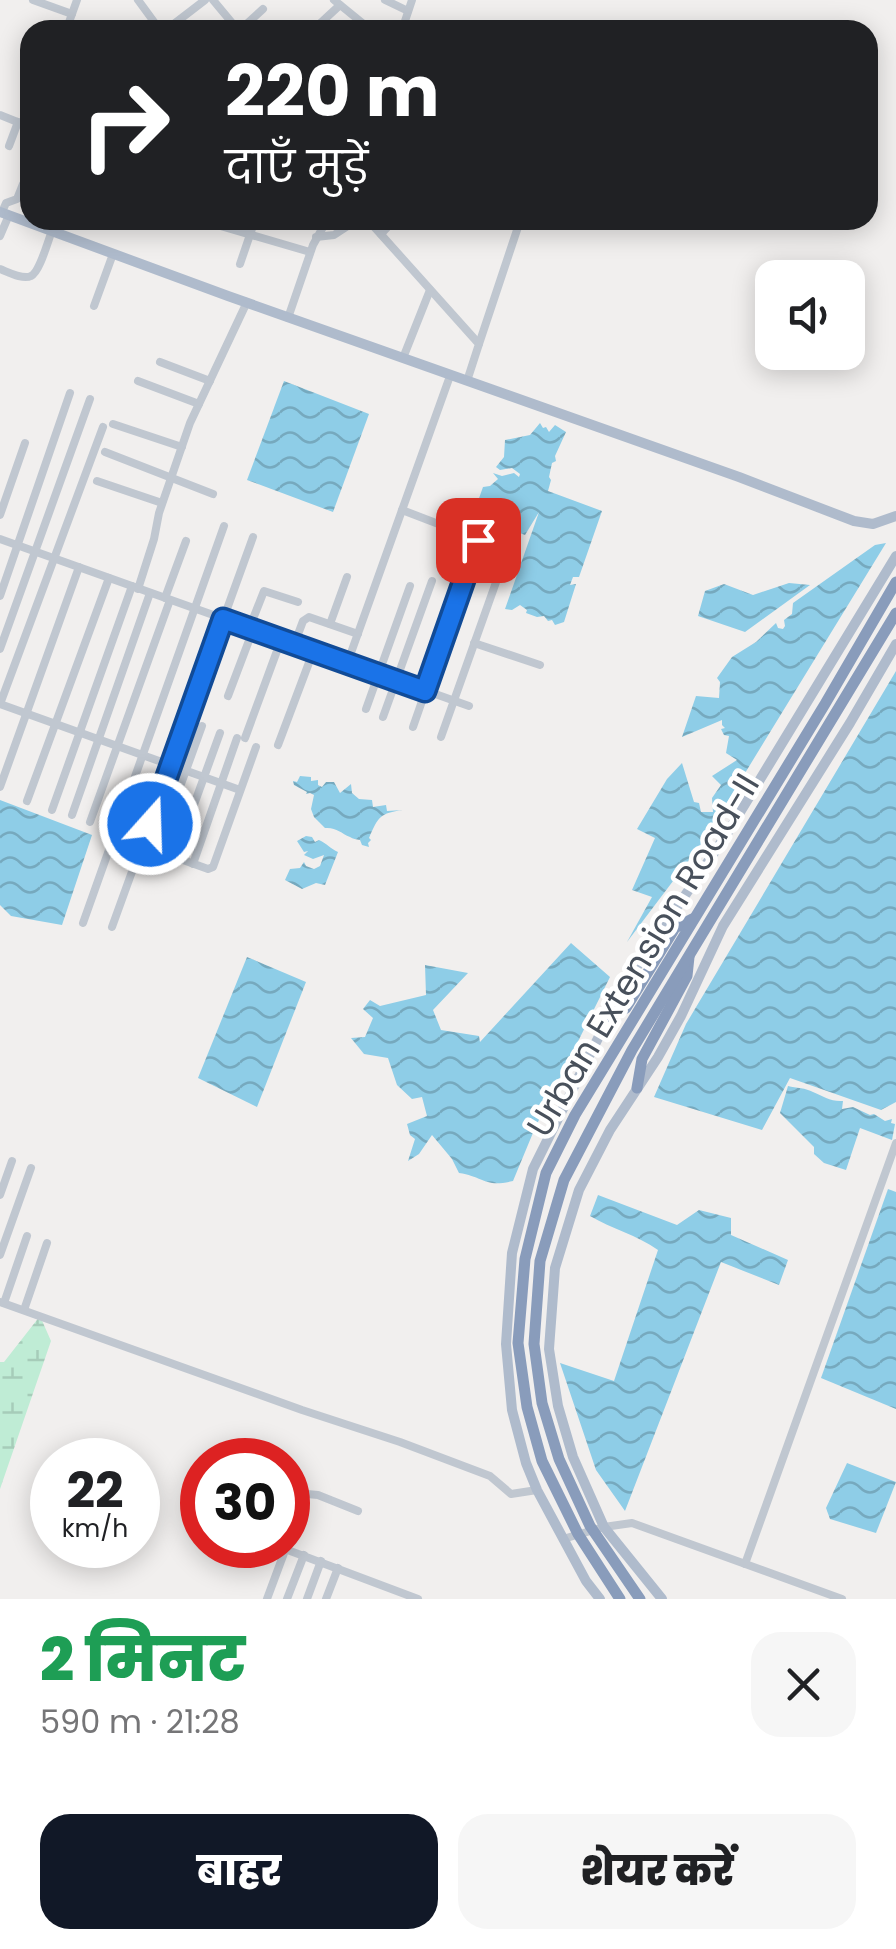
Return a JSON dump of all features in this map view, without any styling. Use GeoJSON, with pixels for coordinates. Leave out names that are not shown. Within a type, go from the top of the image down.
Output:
{"type":"FeatureCollection","features":[{"type":"Feature","properties":{"kind":"highway","name":"Urban Extension Road-II"},"geometry":{"type":"LineString","coordinates":[[620,1599],[580,1537],[542,1461],[527,1407],[518,1343],[525,1259],[546,1174],[567,1129],[896,582]]}},
{"type":"Feature","properties":{"kind":"highway","name":"Urban Extension Road-II"},"geometry":{"type":"LineString","coordinates":[[640,1599],[596,1530],[559,1459],[542,1403],[534,1344],[540,1261],[564,1180],[632,1050],[896,613]]}},
{"type":"Feature","properties":{"kind":"highway"},"geometry":{"type":"LineString","coordinates":[[610,1016],[626,1008],[676,928],[696,916]]}},
{"type":"Feature","properties":{"kind":"highway"},"geometry":{"type":"LineString","coordinates":[[638,1088],[642,1059],[686,976],[690,953]]}},
{"type":"Feature","properties":{"kind":"main road"},"geometry":{"type":"LineString","coordinates":[[49,230],[854,521],[873,524],[896,516]]}},
{"type":"Feature","properties":{"kind":"main road"},"geometry":{"type":"LineString","coordinates":[[600,1599],[586,1581],[538,1490],[526,1463],[512,1410],[506,1344],[512,1253],[533,1169],[625,984],[728,832],[896,556]]}},
{"type":"Feature","properties":{"kind":"main road"},"geometry":{"type":"LineString","coordinates":[[662,1599],[596,1530],[558,1406],[549,1349],[555,1268],[579,1190],[610,1130],[681,1016],[722,926],[896,644]]}},
{"type":"Feature","properties":{"kind":"street"},"geometry":{"type":"LineString","coordinates":[[33,0],[72,14]]}},
{"type":"Feature","properties":{"kind":"street"},"geometry":{"type":"LineString","coordinates":[[70,20],[77,0]]}},
{"type":"Feature","properties":{"kind":"street"},"geometry":{"type":"LineString","coordinates":[[138,0],[155,20]]}},
{"type":"Feature","properties":{"kind":"street"},"geometry":{"type":"LineString","coordinates":[[177,20],[205,0]]}},
{"type":"Feature","properties":{"kind":"street"},"geometry":{"type":"LineString","coordinates":[[213,0],[230,20]]}},
{"type":"Feature","properties":{"kind":"street"},"geometry":{"type":"LineString","coordinates":[[384,0],[408,12]]}},
{"type":"Feature","properties":{"kind":"street"},"geometry":{"type":"LineString","coordinates":[[405,20],[412,0]]}},
{"type":"Feature","properties":{"kind":"street"},"geometry":{"type":"LineString","coordinates":[[337,2],[358,20]]}},
{"type":"Feature","properties":{"kind":"street"},"geometry":{"type":"LineString","coordinates":[[250,20],[263,8]]}},
{"type":"Feature","properties":{"kind":"street"},"geometry":{"type":"LineString","coordinates":[[0,116],[18,122],[8,146]]}},
{"type":"Feature","properties":{"kind":"street"},"geometry":{"type":"LineString","coordinates":[[0,236],[6,203],[17,199],[20,192]]}},
{"type":"Feature","properties":{"kind":"street"},"geometry":{"type":"LineString","coordinates":[[236,230],[310,252]]}},
{"type":"Feature","properties":{"kind":"street"},"geometry":{"type":"LineString","coordinates":[[240,264],[252,230]]}},
{"type":"Feature","properties":{"kind":"street"},"geometry":{"type":"LineString","coordinates":[[288,318],[321,230]]}},
{"type":"Feature","properties":{"kind":"street"},"geometry":{"type":"LineString","coordinates":[[316,237],[341,230]]}},
{"type":"Feature","properties":{"kind":"street"},"geometry":{"type":"LineString","coordinates":[[377,230],[478,344]]}},
{"type":"Feature","properties":{"kind":"street"},"geometry":{"type":"LineString","coordinates":[[381,234],[385,230]]}},
{"type":"Feature","properties":{"kind":"street"},"geometry":{"type":"LineString","coordinates":[[466,381],[517,230]]}},
{"type":"Feature","properties":{"kind":"street"},"geometry":{"type":"LineString","coordinates":[[0,269],[32,276],[54,232]]}},
{"type":"Feature","properties":{"kind":"street"},"geometry":{"type":"LineString","coordinates":[[94,306],[113,254]]}},
{"type":"Feature","properties":{"kind":"street"},"geometry":{"type":"LineString","coordinates":[[403,358],[430,290]]}},
{"type":"Feature","properties":{"kind":"street"},"geometry":{"type":"LineString","coordinates":[[52,810],[154,539],[182,447],[247,302]]}},
{"type":"Feature","properties":{"kind":"street"},"geometry":{"type":"LineString","coordinates":[[160,362],[210,381]]}},
{"type":"Feature","properties":{"kind":"street"},"geometry":{"type":"LineString","coordinates":[[347,664],[450,376]]}},
{"type":"Feature","properties":{"kind":"street"},"geometry":{"type":"LineString","coordinates":[[138,382],[200,404]]}},
{"type":"Feature","properties":{"kind":"street"},"geometry":{"type":"LineString","coordinates":[[0,596],[70,393]]}},
{"type":"Feature","properties":{"kind":"street"},"geometry":{"type":"LineString","coordinates":[[0,650],[90,399]]}},
{"type":"Feature","properties":{"kind":"street"},"geometry":{"type":"LineString","coordinates":[[182,447],[108,426],[0,704],[240,790]]}},
{"type":"Feature","properties":{"kind":"street"},"geometry":{"type":"LineString","coordinates":[[0,515],[25,443]]}},
{"type":"Feature","properties":{"kind":"street"},"geometry":{"type":"LineString","coordinates":[[105,452],[213,494]]}},
{"type":"Feature","properties":{"kind":"street"},"geometry":{"type":"LineString","coordinates":[[97,481],[162,503]]}},
{"type":"Feature","properties":{"kind":"street"},"geometry":{"type":"LineString","coordinates":[[402,510],[502,548],[505,557],[441,738]]}},
{"type":"Feature","properties":{"kind":"street"},"geometry":{"type":"LineString","coordinates":[[82,923],[224,526]]}},
{"type":"Feature","properties":{"kind":"street"},"geometry":{"type":"LineString","coordinates":[[112,927],[253,537]]}},
{"type":"Feature","properties":{"kind":"street"},"geometry":{"type":"LineString","coordinates":[[0,539],[469,706]]}},
{"type":"Feature","properties":{"kind":"street"},"geometry":{"type":"LineString","coordinates":[[90,822],[186,540]]}},
{"type":"Feature","properties":{"kind":"street"},"geometry":{"type":"LineString","coordinates":[[413,727],[478,540]]}},
{"type":"Feature","properties":{"kind":"street"},"geometry":{"type":"LineString","coordinates":[[0,787],[78,567]]}},
{"type":"Feature","properties":{"kind":"street"},"geometry":{"type":"LineString","coordinates":[[330,624],[347,577]]}},
{"type":"Feature","properties":{"kind":"street"},"geometry":{"type":"LineString","coordinates":[[28,801],[109,578]]}},
{"type":"Feature","properties":{"kind":"street"},"geometry":{"type":"LineString","coordinates":[[383,717],[432,581]]}},
{"type":"Feature","properties":{"kind":"street"},"geometry":{"type":"LineString","coordinates":[[366,709],[410,586]]}},
{"type":"Feature","properties":{"kind":"street"},"geometry":{"type":"LineString","coordinates":[[228,696],[264,591],[298,602]]}},
{"type":"Feature","properties":{"kind":"street"},"geometry":{"type":"LineString","coordinates":[[72,816],[150,593]]}},
{"type":"Feature","properties":{"kind":"street"},"geometry":{"type":"LineString","coordinates":[[294,644],[305,618],[358,634]]}},
{"type":"Feature","properties":{"kind":"street"},"geometry":{"type":"LineString","coordinates":[[194,864],[221,783],[282,640]]}},
{"type":"Feature","properties":{"kind":"street"},"geometry":{"type":"LineString","coordinates":[[474,643],[540,665]]}},
{"type":"Feature","properties":{"kind":"street"},"geometry":{"type":"LineString","coordinates":[[278,745],[313,652]]}},
{"type":"Feature","properties":{"kind":"street"},"geometry":{"type":"LineString","coordinates":[[202,726],[158,848],[174,857],[208,869],[213,867],[256,746]]}},
{"type":"Feature","properties":{"kind":"street"},"geometry":{"type":"LineString","coordinates":[[174,857],[220,732]]}},
{"type":"Feature","properties":{"kind":"street"},"geometry":{"type":"LineString","coordinates":[[745,1564],[896,1143]]}},
{"type":"Feature","properties":{"kind":"street"},"geometry":{"type":"LineString","coordinates":[[0,1194],[12,1161]]}},
{"type":"Feature","properties":{"kind":"street"},"geometry":{"type":"LineString","coordinates":[[0,1254],[31,1168]]}},
{"type":"Feature","properties":{"kind":"street"},"geometry":{"type":"LineString","coordinates":[[884,1178],[896,1182]]}},
{"type":"Feature","properties":{"kind":"street"},"geometry":{"type":"LineString","coordinates":[[26,1236],[2,1302],[490,1476],[510,1494],[538,1490]]}},
{"type":"Feature","properties":{"kind":"street"},"geometry":{"type":"LineString","coordinates":[[24,1310],[46,1243]]}},
{"type":"Feature","properties":{"kind":"street"},"geometry":{"type":"LineString","coordinates":[[310,1494],[358,1511]]}},
{"type":"Feature","properties":{"kind":"street"},"geometry":{"type":"LineString","coordinates":[[563,1539],[632,1523],[842,1599]]}},
{"type":"Feature","properties":{"kind":"street"},"geometry":{"type":"LineString","coordinates":[[310,1557],[418,1599]]}},
{"type":"Feature","properties":{"kind":"street"},"geometry":{"type":"LineString","coordinates":[[307,1599],[321,1562]]}},
{"type":"Feature","properties":{"kind":"street"},"geometry":{"type":"LineString","coordinates":[[267,1599],[278,1568]]}},
{"type":"Feature","properties":{"kind":"street"},"geometry":{"type":"LineString","coordinates":[[287,1599],[299,1568]]}},
{"type":"Feature","properties":{"kind":"street"},"geometry":{"type":"LineString","coordinates":[[326,1599],[338,1568]]}},
{"type":"Feature","properties":{"kind":"green space"},"geometry":{"type":"Polygon","coordinates":[[[40,1316],[51,1341],[0,1489],[0,1362],[4,1362],[40,1316]]]}},
{"type":"Feature","properties":{"kind":"water"},"geometry":{"type":"Polygon","coordinates":[[[284,381],[369,414],[333,512],[247,480],[284,381]]]}},
{"type":"Feature","properties":{"kind":"water"},"geometry":{"type":"Polygon","coordinates":[[[540,423],[549,432],[555,425],[566,432],[552,463],[548,491],[602,511],[579,577],[573,577],[570,585],[576,584],[564,622],[555,625],[544,616],[526,613],[520,605],[505,609],[539,512],[525,535],[512,530],[515,520],[509,519],[497,531],[485,526],[477,519],[475,510],[483,487],[498,479],[493,473],[514,473],[519,477],[512,468],[496,467],[504,457],[505,440],[530,435],[540,423]]]}},
{"type":"Feature","properties":{"kind":"water"},"geometry":{"type":"Polygon","coordinates":[[[886,543],[704,840],[627,942],[652,897],[632,890],[655,838],[637,829],[667,779],[682,763],[694,802],[699,803],[701,812],[713,812],[712,798],[721,785],[712,776],[737,760],[726,753],[729,736],[721,729],[725,728],[722,720],[682,737],[696,696],[719,698],[717,678],[732,657],[776,623],[783,629],[784,620],[792,614],[793,603],[875,545],[886,543]]]}},
{"type":"Feature","properties":{"kind":"water"},"geometry":{"type":"Polygon","coordinates":[[[789,583],[810,585],[745,632],[698,616],[705,591],[724,584],[753,595],[789,583]]]}},
{"type":"Feature","properties":{"kind":"water"},"geometry":{"type":"Polygon","coordinates":[[[896,671],[896,1102],[881,1110],[790,1078],[762,1130],[654,1097],[686,1024],[896,671]]]}},
{"type":"Feature","properties":{"kind":"water"},"geometry":{"type":"Polygon","coordinates":[[[300,776],[318,780],[322,787],[326,782],[334,782],[340,793],[351,784],[352,793],[359,799],[372,800],[373,807],[386,805],[387,811],[403,810],[381,817],[369,838],[369,847],[362,845],[360,840],[325,828],[314,817],[314,795],[294,785],[293,781],[297,782],[300,776]]]}},
{"type":"Feature","properties":{"kind":"water"},"geometry":{"type":"Polygon","coordinates":[[[0,800],[92,835],[62,925],[11,916],[0,905],[0,800]]]}},
{"type":"Feature","properties":{"kind":"water"},"geometry":{"type":"Polygon","coordinates":[[[306,836],[338,852],[325,885],[316,883],[302,889],[285,880],[290,869],[300,868],[304,862],[314,869],[320,866],[324,855],[313,859],[304,855],[308,851],[304,852],[297,841],[306,836]]]}},
{"type":"Feature","properties":{"kind":"water"},"geometry":{"type":"Polygon","coordinates":[[[571,943],[610,977],[513,1181],[490,1183],[459,1173],[432,1135],[419,1154],[408,1161],[415,1139],[407,1124],[427,1116],[422,1097],[412,1099],[397,1085],[388,1058],[364,1054],[351,1038],[365,1037],[373,1018],[363,1009],[370,1000],[380,1006],[426,995],[425,965],[468,973],[433,1010],[441,1030],[479,1036],[480,1042],[571,943]]]}},
{"type":"Feature","properties":{"kind":"water"},"geometry":{"type":"Polygon","coordinates":[[[247,957],[306,982],[257,1107],[198,1078],[247,957]]]}},
{"type":"Feature","properties":{"kind":"water"},"geometry":{"type":"Polygon","coordinates":[[[788,1086],[843,1101],[842,1109],[853,1107],[885,1121],[892,1119],[892,1140],[860,1128],[846,1170],[824,1163],[814,1154],[814,1147],[780,1113],[788,1086]]]}},
{"type":"Feature","properties":{"kind":"water"},"geometry":{"type":"Polygon","coordinates":[[[888,1189],[896,1192],[896,1409],[821,1378],[888,1189]]]}},
{"type":"Feature","properties":{"kind":"water"},"geometry":{"type":"Polygon","coordinates":[[[598,1195],[677,1225],[699,1210],[731,1218],[731,1235],[788,1260],[779,1285],[721,1262],[625,1511],[596,1470],[560,1363],[614,1381],[658,1250],[590,1216],[598,1195]]]}},
{"type":"Feature","properties":{"kind":"water"},"geometry":{"type":"Polygon","coordinates":[[[847,1463],[896,1482],[876,1533],[830,1519],[826,1508],[847,1463]]]}},
{"type":"Feature","properties":{"kind":"route"},"geometry":{"type":"LineString","coordinates":[[150,824],[223,619],[425,691],[478,540]]}}]}
